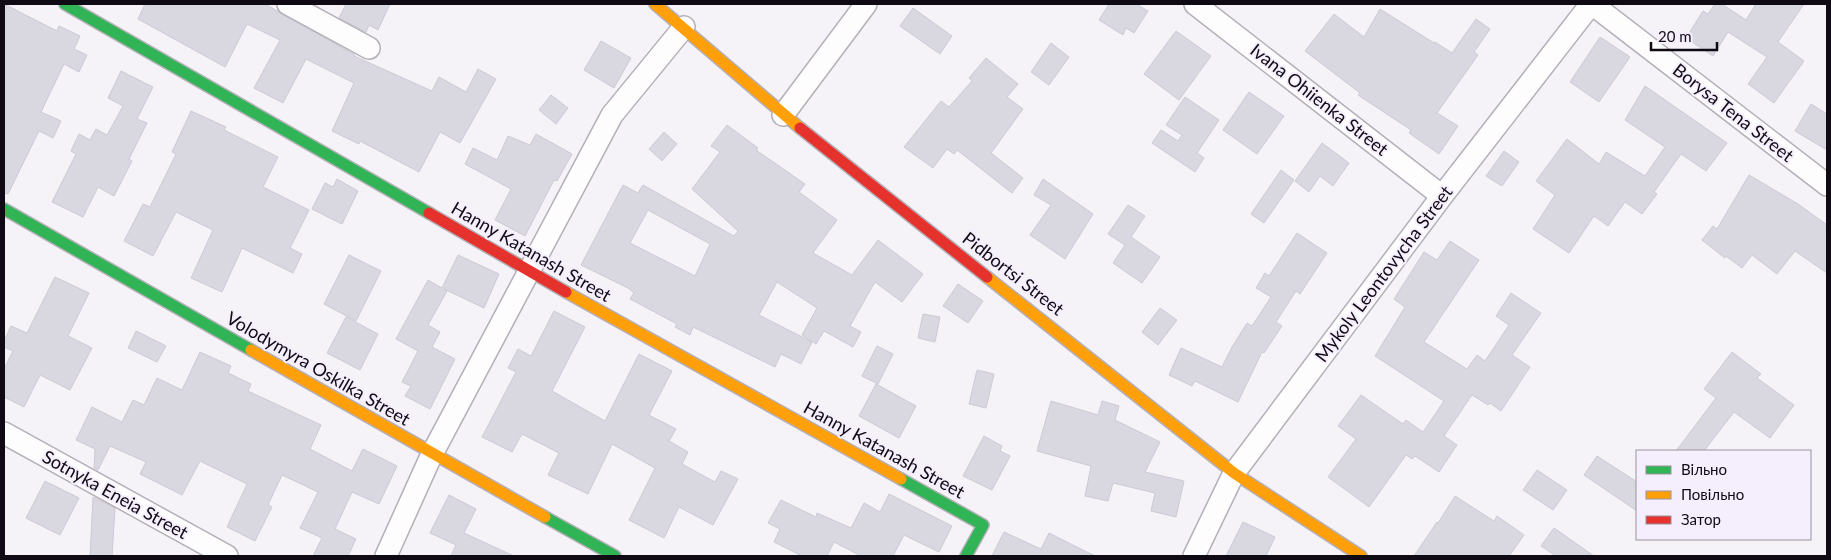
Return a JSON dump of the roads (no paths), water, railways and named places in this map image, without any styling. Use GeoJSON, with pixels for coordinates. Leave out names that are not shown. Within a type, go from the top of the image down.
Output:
{"type":"FeatureCollection","features":[{"type":"Feature","properties":{"kind":"street","name":"Hanny Katanash Street"},"geometry":{"type":"LineString","coordinates":[[65,4],[529,271],[982,525],[966,556]]}},
{"type":"Feature","properties":{"kind":"street"},"geometry":{"type":"LineString","coordinates":[[288,4],[369,48]]}},
{"type":"Feature","properties":{"kind":"street","name":"Pidbortsi Street"},"geometry":{"type":"LineString","coordinates":[[655,4],[684,27],[783,115],[1234,473],[1361,556]]}},
{"type":"Feature","properties":{"kind":"street"},"geometry":{"type":"LineString","coordinates":[[783,115],[866,4]]}},
{"type":"Feature","properties":{"kind":"street","name":"Ivana Ohiienka Street"},"geometry":{"type":"LineString","coordinates":[[1195,4],[1442,196]]}},
{"type":"Feature","properties":{"kind":"street","name":"Mykoly Leontovycha Street"},"geometry":{"type":"LineString","coordinates":[[1194,556],[1234,473],[1442,196],[1591,4]]}},
{"type":"Feature","properties":{"kind":"street","name":"Borysa Tena Street"},"geometry":{"type":"LineString","coordinates":[[1591,4],[1827,185]]}},
{"type":"Feature","properties":{"kind":"street"},"geometry":{"type":"LineString","coordinates":[[386,556],[432,454],[612,115],[684,27]]}},
{"type":"Feature","properties":{"kind":"street","name":"Volodymyra Oskilka Street"},"geometry":{"type":"LineString","coordinates":[[4,209],[432,454],[615,556]]}},
{"type":"Feature","properties":{"kind":"street","name":"Sotnyka Eneia Street"},"geometry":{"type":"LineString","coordinates":[[4,433],[227,556]]}}]}
